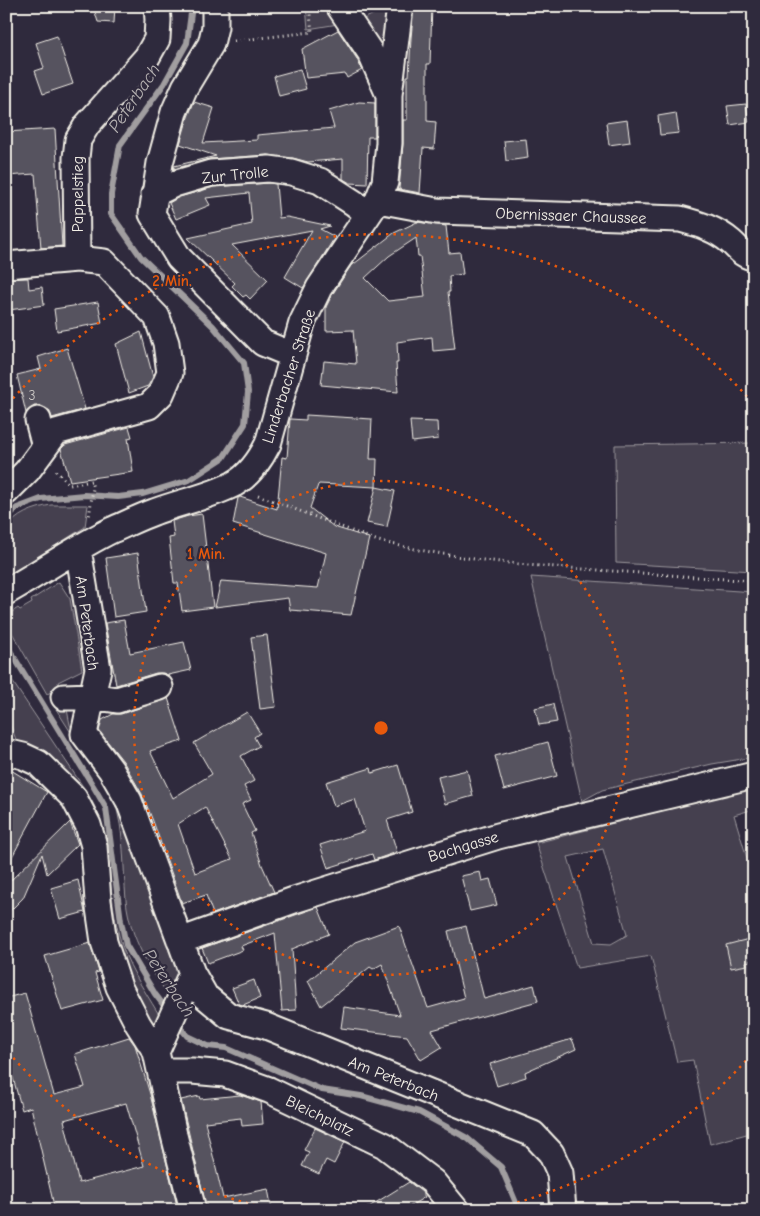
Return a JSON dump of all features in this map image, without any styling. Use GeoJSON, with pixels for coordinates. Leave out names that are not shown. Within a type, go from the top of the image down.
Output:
{"type":"FeatureCollection","features":[{"type":"Feature","properties":{"kind":"street","name":"Pappelstieg"},"geometry":{"type":"LineString","coordinates":[[77,259],[76,158],[78,140],[86,126],[147,57],[157,39],[157,6]]}},
{"type":"Feature","properties":{"kind":"street"},"geometry":{"type":"LineString","coordinates":[[215,6],[215,27],[211,44],[174,112],[160,163],[152,214],[179,258],[263,343],[292,355]]}},
{"type":"Feature","properties":{"kind":"street","name":"Linderbacher Straße"},"geometry":{"type":"LineString","coordinates":[[6,592],[112,530],[234,483],[250,472],[260,460],[268,444],[302,323],[311,303],[345,247],[373,207],[385,182],[389,143],[390,95],[370,52],[339,6]]}},
{"type":"Feature","properties":{"kind":"street"},"geometry":{"type":"LineString","coordinates":[[390,95],[400,6]]}},
{"type":"Feature","properties":{"kind":"street","name":"Zur Trolle"},"geometry":{"type":"LineString","coordinates":[[154,194],[174,184],[211,173],[269,169],[291,172],[320,181],[354,203],[373,207]]}},
{"type":"Feature","properties":{"kind":"street","name":"Obernissaer Chaussee"},"geometry":{"type":"LineString","coordinates":[[373,207],[436,211],[680,219],[707,227],[728,240],[748,257],[754,257]]}},
{"type":"Feature","properties":{"kind":"street"},"geometry":{"type":"LineString","coordinates":[[6,265],[77,259],[104,262],[157,317],[166,343],[170,372],[161,394],[149,406],[56,432],[27,471],[6,492]]}},
{"type":"Feature","properties":{"kind":"street"},"geometry":{"type":"LineString","coordinates":[[38,420],[42,451]]}},
{"type":"Feature","properties":{"kind":"street","name":"Am Peterbach"},"geometry":{"type":"LineString","coordinates":[[78,549],[98,669],[84,734],[111,770],[129,801],[192,973],[205,996],[229,1016],[266,1026],[532,1134],[551,1153],[560,1172],[563,1210]]}},
{"type":"Feature","properties":{"kind":"street"},"geometry":{"type":"LineString","coordinates":[[64,696],[91,696],[117,700],[160,687]]}},
{"type":"Feature","properties":{"kind":"street"},"geometry":{"type":"LineString","coordinates":[[6,752],[23,756],[38,763],[74,798],[88,825],[94,846],[98,901],[104,942],[119,987],[159,1062],[174,1135],[193,1210]]}},
{"type":"Feature","properties":{"kind":"street","name":"Bachgasse"},"geometry":{"type":"LineString","coordinates":[[180,941],[294,900],[498,836],[754,775]]}},
{"type":"Feature","properties":{"kind":"street"},"geometry":{"type":"LineString","coordinates":[[159,1062],[173,1014],[192,973]]}},
{"type":"Feature","properties":{"kind":"street","name":"Bleichplatz"},"geometry":{"type":"LineString","coordinates":[[159,1062],[192,1071],[225,1074],[269,1090],[384,1145],[434,1182],[456,1210]]}},
{"type":"Feature","properties":{"kind":"path"},"geometry":{"type":"LineString","coordinates":[[211,44],[312,32],[309,6]]}},
{"type":"Feature","properties":{"kind":"path"},"geometry":{"type":"LineString","coordinates":[[42,451],[70,485],[91,481],[93,488],[90,511]]}},
{"type":"Feature","properties":{"kind":"path"},"geometry":{"type":"LineString","coordinates":[[234,483],[268,500],[378,541],[418,550],[527,565],[754,582]]}},
{"type":"Feature","properties":{"kind":"shaded area"},"geometry":{"type":"Polygon","coordinates":[[[306,6],[324,6],[338,24],[308,29],[306,6]]]}},
{"type":"Feature","properties":{"kind":"shaded area"},"geometry":{"type":"Polygon","coordinates":[[[385,8],[390,12],[382,52],[360,21],[385,8]]]}},
{"type":"Feature","properties":{"kind":"shaded area"},"geometry":{"type":"Polygon","coordinates":[[[754,443],[754,571],[616,563],[615,445],[754,443]]]}},
{"type":"Feature","properties":{"kind":"shaded area"},"geometry":{"type":"Polygon","coordinates":[[[51,505],[88,505],[85,527],[6,577],[6,530],[20,516],[38,508],[51,505]]]}},
{"type":"Feature","properties":{"kind":"shaded area"},"geometry":{"type":"Polygon","coordinates":[[[531,577],[754,592],[754,757],[712,764],[602,790],[582,801],[531,577]]]}},
{"type":"Feature","properties":{"kind":"shaded area"},"geometry":{"type":"Polygon","coordinates":[[[59,582],[70,599],[82,670],[58,682],[60,688],[47,694],[6,622],[6,611],[9,609],[12,612],[18,608],[20,610],[32,603],[31,600],[59,582]]]}},
{"type":"Feature","properties":{"kind":"shaded area"},"geometry":{"type":"Polygon","coordinates":[[[6,672],[88,794],[101,822],[105,836],[116,921],[122,946],[130,966],[141,985],[158,1013],[164,1017],[152,1029],[136,1006],[113,938],[99,834],[18,745],[6,713],[6,672]]]}},
{"type":"Feature","properties":{"kind":"shaded area"},"geometry":{"type":"Polygon","coordinates":[[[66,704],[70,725],[118,798],[181,973],[173,1001],[142,954],[132,928],[126,900],[122,837],[118,812],[114,800],[56,709],[66,704]]]}},
{"type":"Feature","properties":{"kind":"shaded area"},"geometry":{"type":"Polygon","coordinates":[[[754,787],[754,809],[734,815],[754,881],[754,1132],[710,1144],[693,1060],[677,1062],[651,956],[577,968],[536,843],[754,787]],[[603,849],[568,857],[594,943],[611,944],[627,935],[603,849]]]}},
{"type":"Feature","properties":{"kind":"building"},"geometry":{"type":"Polygon","coordinates":[[[93,6],[115,6],[114,23],[98,22],[93,6]]]}},
{"type":"Feature","properties":{"kind":"building"},"geometry":{"type":"Polygon","coordinates":[[[414,6],[432,6],[430,64],[427,64],[427,121],[436,122],[434,149],[423,148],[420,193],[399,189],[403,120],[407,120],[407,76],[409,76],[414,6]]]}},
{"type":"Feature","properties":{"kind":"building"},"geometry":{"type":"Polygon","coordinates":[[[338,30],[362,70],[347,78],[345,74],[306,78],[302,49],[338,30]]]}},
{"type":"Feature","properties":{"kind":"building"},"geometry":{"type":"Polygon","coordinates":[[[57,36],[73,84],[43,94],[35,71],[44,68],[36,43],[57,36]]]}},
{"type":"Feature","properties":{"kind":"building"},"geometry":{"type":"Polygon","coordinates":[[[300,69],[306,89],[279,96],[274,76],[300,69]]]}},
{"type":"Feature","properties":{"kind":"building"},"geometry":{"type":"Polygon","coordinates":[[[194,102],[214,108],[203,143],[257,140],[257,135],[334,128],[329,111],[359,102],[375,103],[375,137],[368,137],[367,184],[350,183],[343,179],[343,159],[308,162],[268,155],[210,159],[174,169],[174,166],[216,156],[180,144],[194,102]]]}},
{"type":"Feature","properties":{"kind":"building"},"geometry":{"type":"Polygon","coordinates":[[[746,104],[749,122],[730,125],[727,106],[746,104]]]}},
{"type":"Feature","properties":{"kind":"building"},"geometry":{"type":"Polygon","coordinates":[[[676,113],[679,133],[660,135],[658,116],[676,113]]]}},
{"type":"Feature","properties":{"kind":"building"},"geometry":{"type":"Polygon","coordinates":[[[627,120],[630,142],[609,145],[606,123],[627,120]]]}},
{"type":"Feature","properties":{"kind":"building"},"geometry":{"type":"Polygon","coordinates":[[[55,129],[62,246],[41,248],[35,174],[6,176],[6,132],[55,129]]]}},
{"type":"Feature","properties":{"kind":"building"},"geometry":{"type":"Polygon","coordinates":[[[526,139],[528,158],[506,161],[504,141],[526,139]]]}},
{"type":"Feature","properties":{"kind":"building"},"geometry":{"type":"Polygon","coordinates":[[[276,184],[279,218],[287,217],[330,226],[320,229],[335,237],[303,288],[285,277],[312,230],[232,245],[268,280],[250,299],[246,295],[243,297],[232,286],[235,283],[188,238],[252,224],[249,193],[206,198],[210,205],[176,219],[169,203],[179,197],[214,187],[276,184]]]}},
{"type":"Feature","properties":{"kind":"building"},"geometry":{"type":"Polygon","coordinates":[[[417,222],[446,226],[449,253],[460,252],[463,274],[449,276],[450,292],[448,292],[455,349],[433,351],[432,337],[397,342],[398,392],[321,385],[324,361],[356,364],[353,330],[326,331],[326,307],[350,267],[394,233],[417,222]],[[416,238],[389,256],[365,278],[388,301],[425,297],[420,256],[418,256],[416,238]]]}},
{"type":"Feature","properties":{"kind":"building"},"geometry":{"type":"Polygon","coordinates":[[[28,278],[29,289],[42,287],[44,305],[9,310],[6,279],[28,278]]]}},
{"type":"Feature","properties":{"kind":"building"},"geometry":{"type":"Polygon","coordinates":[[[98,302],[102,323],[57,331],[54,309],[98,302]]]}},
{"type":"Feature","properties":{"kind":"building"},"geometry":{"type":"Polygon","coordinates":[[[141,332],[153,377],[148,386],[129,393],[116,344],[141,332]]]}},
{"type":"Feature","properties":{"kind":"building"},"geometry":{"type":"Polygon","coordinates":[[[67,348],[85,409],[52,418],[49,410],[41,406],[34,406],[26,413],[17,375],[41,369],[38,357],[67,348]]]}},
{"type":"Feature","properties":{"kind":"building"},"geometry":{"type":"Polygon","coordinates":[[[306,415],[372,419],[370,459],[377,459],[376,487],[319,484],[310,508],[334,527],[369,538],[351,615],[290,610],[288,598],[215,607],[221,581],[318,588],[326,553],[233,524],[238,498],[240,497],[277,509],[282,457],[287,458],[290,419],[306,420],[306,415]]]}},
{"type":"Feature","properties":{"kind":"building"},"geometry":{"type":"Polygon","coordinates":[[[410,421],[437,422],[438,439],[412,442],[410,421]]]}},
{"type":"Feature","properties":{"kind":"building"},"geometry":{"type":"Polygon","coordinates":[[[129,427],[132,437],[128,438],[133,472],[70,481],[61,449],[65,445],[129,427]]]}},
{"type":"Feature","properties":{"kind":"building"},"geometry":{"type":"Polygon","coordinates":[[[376,487],[395,491],[387,527],[367,523],[376,487]]]}},
{"type":"Feature","properties":{"kind":"building"},"geometry":{"type":"Polygon","coordinates":[[[202,514],[213,607],[182,611],[178,583],[174,583],[169,538],[174,537],[172,521],[202,514]]]}},
{"type":"Feature","properties":{"kind":"building"},"geometry":{"type":"Polygon","coordinates":[[[138,553],[146,612],[114,617],[106,558],[138,553]]]}},
{"type":"Feature","properties":{"kind":"building"},"geometry":{"type":"Polygon","coordinates":[[[124,620],[130,653],[184,642],[191,670],[168,675],[156,673],[116,685],[105,623],[124,620]]]}},
{"type":"Feature","properties":{"kind":"building"},"geometry":{"type":"Polygon","coordinates":[[[267,635],[276,707],[260,709],[251,637],[267,635]]]}},
{"type":"Feature","properties":{"kind":"building"},"geometry":{"type":"Polygon","coordinates":[[[168,698],[182,741],[150,751],[173,798],[212,774],[194,743],[247,712],[260,733],[254,737],[259,746],[241,756],[254,781],[244,786],[251,800],[242,804],[255,831],[251,833],[274,892],[213,914],[206,895],[182,903],[142,794],[123,761],[99,731],[102,720],[113,714],[121,714],[168,698]],[[205,807],[178,824],[195,873],[232,859],[205,807]]]}},
{"type":"Feature","properties":{"kind":"building"},"geometry":{"type":"Polygon","coordinates":[[[553,704],[557,722],[539,725],[535,708],[553,704]]]}},
{"type":"Feature","properties":{"kind":"building"},"geometry":{"type":"Polygon","coordinates":[[[548,742],[557,776],[504,790],[495,756],[548,742]]]}},
{"type":"Feature","properties":{"kind":"building"},"geometry":{"type":"Polygon","coordinates":[[[398,765],[412,812],[387,820],[397,852],[374,860],[372,854],[328,868],[320,845],[365,831],[355,799],[334,806],[326,782],[371,768],[372,773],[398,765]]]}},
{"type":"Feature","properties":{"kind":"building"},"geometry":{"type":"Polygon","coordinates":[[[6,767],[47,792],[6,868],[6,767]]]}},
{"type":"Feature","properties":{"kind":"building"},"geometry":{"type":"Polygon","coordinates":[[[467,770],[473,796],[445,804],[438,777],[467,770]]]}},
{"type":"Feature","properties":{"kind":"building"},"geometry":{"type":"Polygon","coordinates":[[[70,822],[78,844],[47,874],[42,854],[23,898],[6,915],[6,885],[70,822]]]}},
{"type":"Feature","properties":{"kind":"building"},"geometry":{"type":"Polygon","coordinates":[[[480,872],[482,881],[490,879],[497,905],[470,911],[461,876],[480,872]]]}},
{"type":"Feature","properties":{"kind":"building"},"geometry":{"type":"Polygon","coordinates":[[[78,880],[85,912],[60,919],[51,888],[78,880]]]}},
{"type":"Feature","properties":{"kind":"building"},"geometry":{"type":"Polygon","coordinates":[[[318,907],[329,934],[292,949],[296,1010],[282,1011],[275,933],[241,946],[243,950],[208,963],[202,948],[318,907]]]}},
{"type":"Feature","properties":{"kind":"building"},"geometry":{"type":"Polygon","coordinates":[[[399,926],[428,1008],[464,998],[448,931],[466,926],[484,999],[534,985],[538,1001],[432,1030],[442,1047],[421,1060],[407,1036],[341,1028],[344,1007],[400,1015],[382,964],[373,969],[370,967],[321,1006],[308,981],[355,942],[399,926]]]}},
{"type":"Feature","properties":{"kind":"building"},"geometry":{"type":"Polygon","coordinates":[[[749,939],[753,960],[746,962],[747,965],[731,968],[726,945],[749,939]]]}},
{"type":"Feature","properties":{"kind":"building"},"geometry":{"type":"Polygon","coordinates":[[[90,943],[99,972],[95,973],[103,1000],[62,1011],[45,956],[90,943]]]}},
{"type":"Feature","properties":{"kind":"building"},"geometry":{"type":"Polygon","coordinates":[[[254,980],[260,998],[243,1005],[239,1004],[232,988],[254,980]]]}},
{"type":"Feature","properties":{"kind":"building"},"geometry":{"type":"Polygon","coordinates":[[[25,993],[54,1095],[85,1087],[75,1054],[129,1037],[135,1045],[150,1094],[178,1210],[55,1210],[31,1107],[22,1110],[6,1053],[6,998],[25,993]],[[126,1103],[64,1120],[79,1183],[144,1166],[126,1103]]]}},
{"type":"Feature","properties":{"kind":"building"},"geometry":{"type":"Polygon","coordinates":[[[572,1039],[576,1049],[525,1072],[526,1077],[497,1086],[490,1064],[572,1039]]]}},
{"type":"Feature","properties":{"kind":"building"},"geometry":{"type":"Polygon","coordinates":[[[240,1095],[261,1102],[263,1124],[242,1126],[241,1118],[205,1122],[223,1198],[268,1189],[272,1210],[207,1210],[181,1100],[199,1096],[200,1099],[240,1095]]]}},
{"type":"Feature","properties":{"kind":"building"},"geometry":{"type":"Polygon","coordinates":[[[315,1128],[345,1142],[334,1164],[326,1160],[319,1174],[302,1166],[309,1152],[304,1150],[315,1128]]]}},
{"type":"Feature","properties":{"kind":"building"},"geometry":{"type":"Polygon","coordinates":[[[409,1182],[422,1192],[425,1197],[404,1210],[364,1210],[409,1182]]]}},
{"type":"Feature","properties":{"kind":"waterway","name":"Peterbach"},"geometry":{"type":"LineString","coordinates":[[6,518],[17,508],[41,499],[84,495],[118,497],[143,494],[189,480],[223,458],[245,424],[248,392],[244,363],[213,326],[141,257],[111,214],[111,194],[120,145],[164,84],[187,43],[192,6]]}},
{"type":"Feature","properties":{"kind":"waterway","name":"Peterbach"},"geometry":{"type":"LineString","coordinates":[[6,644],[106,808],[126,945],[155,994],[168,1011]]}},
{"type":"Feature","properties":{"kind":"waterway","name":"Peterbach"},"geometry":{"type":"LineString","coordinates":[[177,1023],[187,1036],[208,1046],[226,1048],[322,1090],[361,1096],[419,1112],[467,1138],[501,1167],[519,1210]]}}]}
